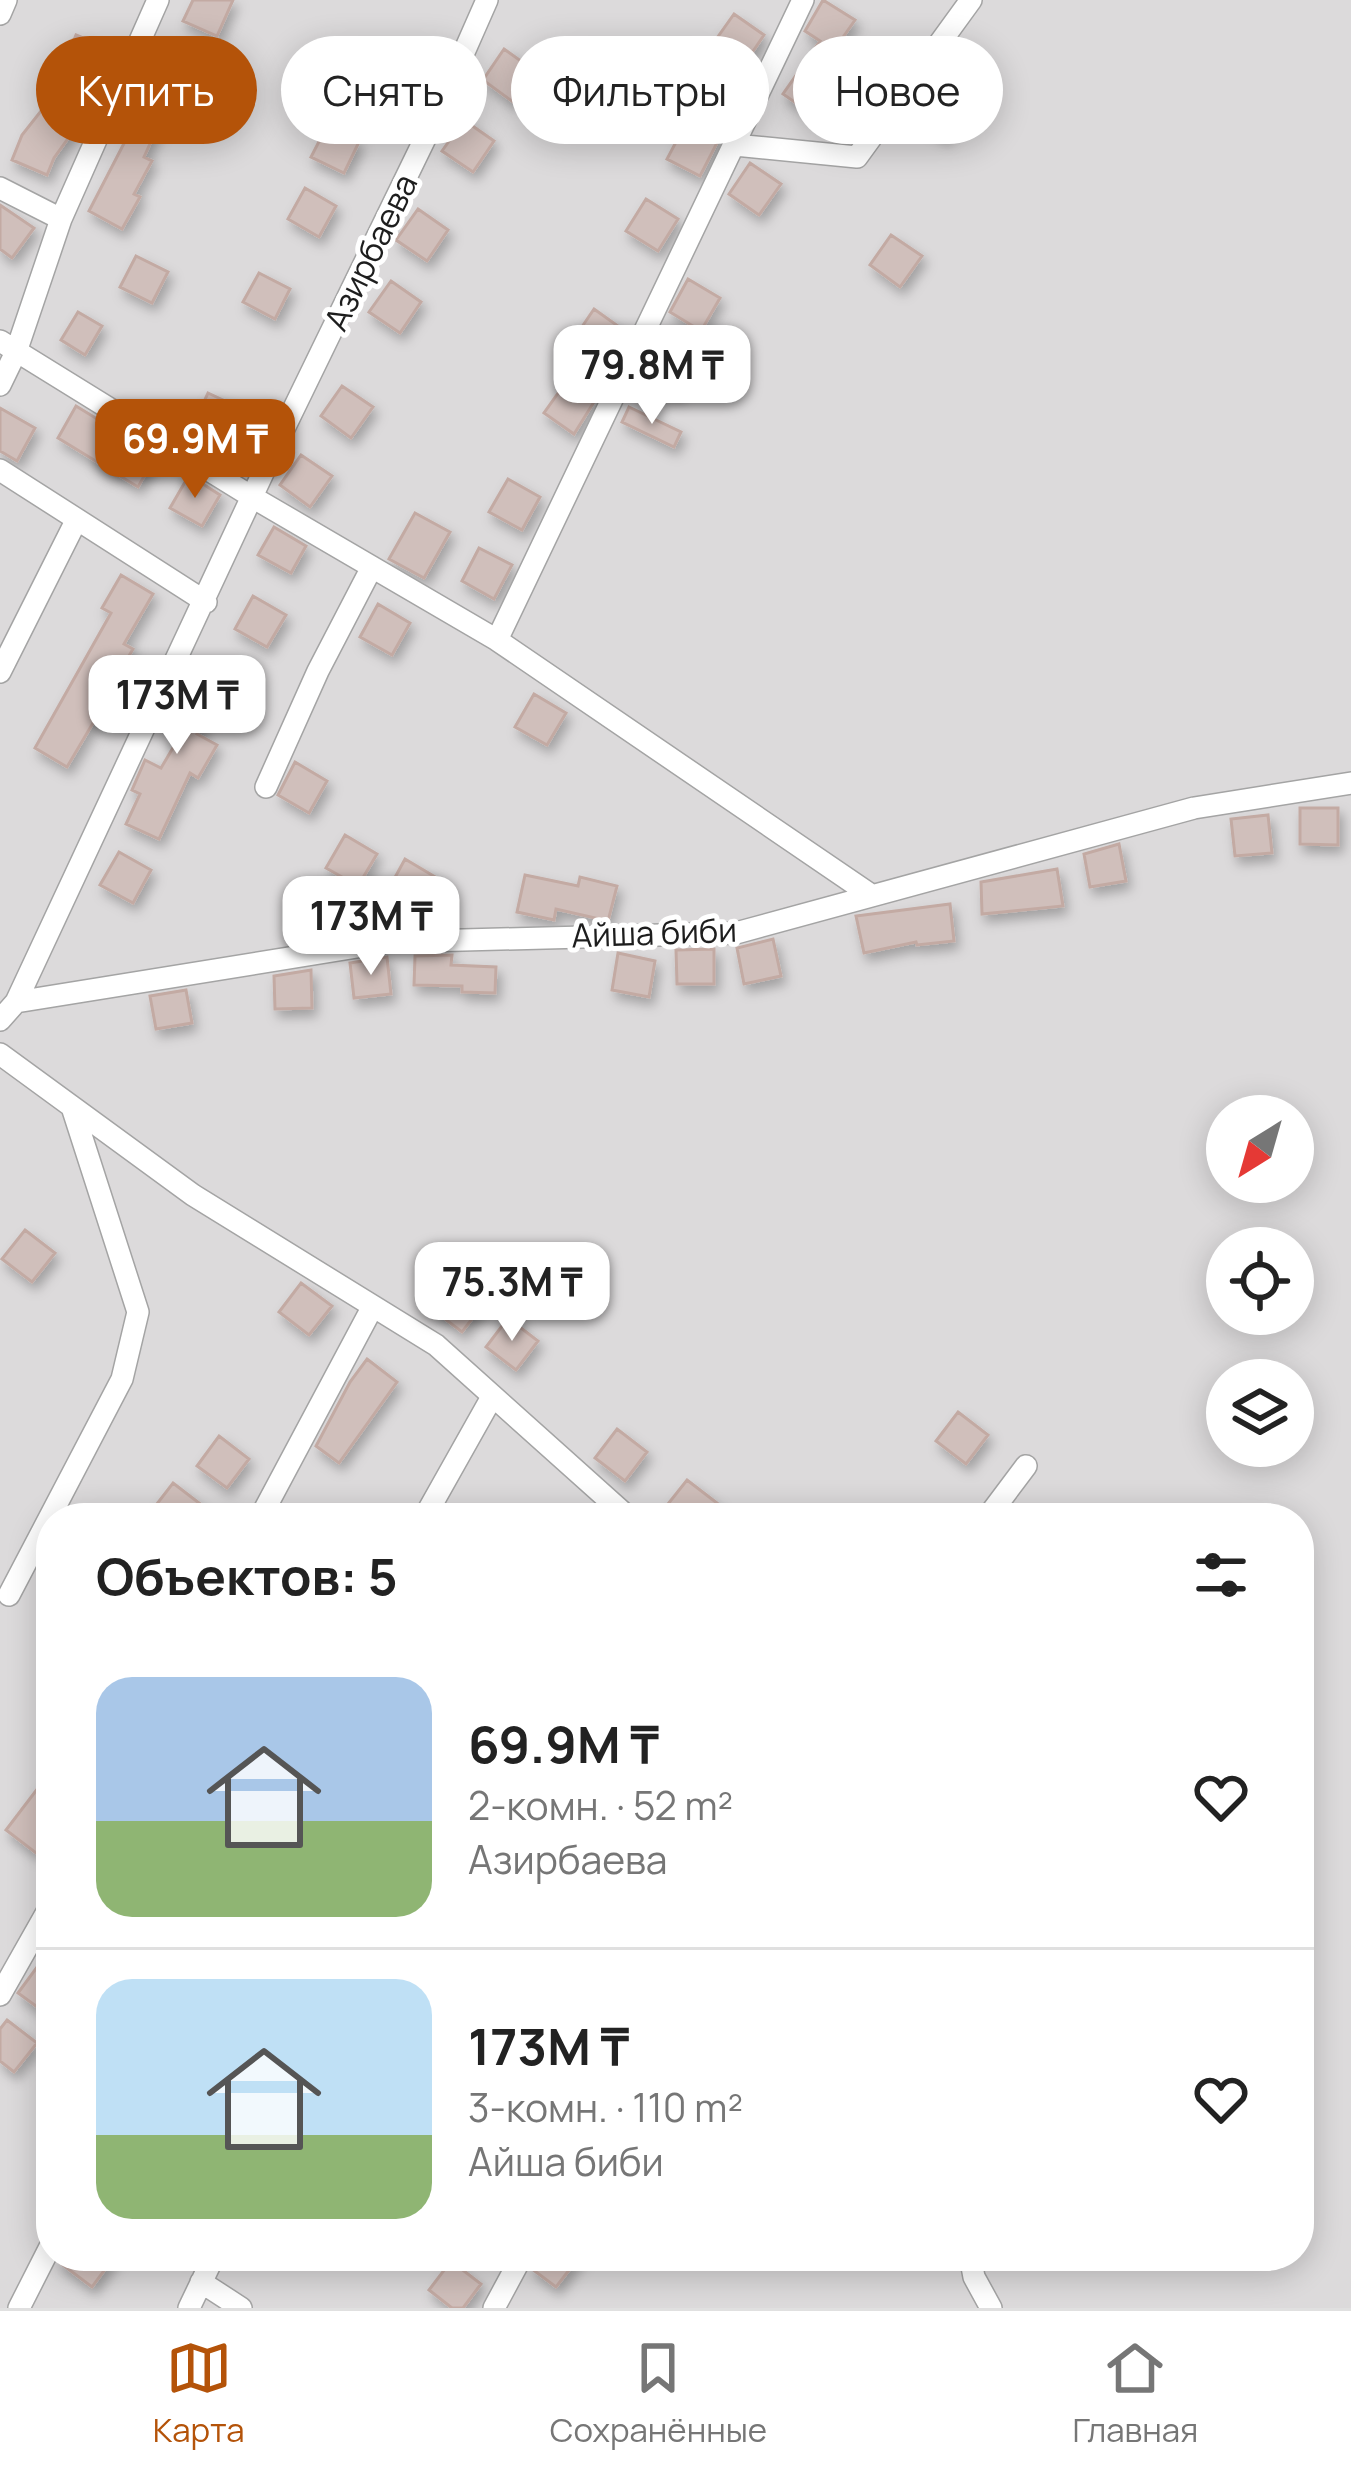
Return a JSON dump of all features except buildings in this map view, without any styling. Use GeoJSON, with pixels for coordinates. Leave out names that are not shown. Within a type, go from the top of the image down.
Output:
{"type":"FeatureCollection","features":[{"type":"Feature","properties":{"kind":"street"},"geometry":{"type":"LineString","coordinates":[[0,14],[6,0]]}},
{"type":"Feature","properties":{"kind":"street"},"geometry":{"type":"LineString","coordinates":[[0,385],[8,346],[158,0]]}},
{"type":"Feature","properties":{"kind":"street","name":"Азирбаева"},"geometry":{"type":"LineString","coordinates":[[0,1020],[16,1002],[487,0]]}},
{"type":"Feature","properties":{"kind":"street"},"geometry":{"type":"LineString","coordinates":[[497,640],[803,0]]}},
{"type":"Feature","properties":{"kind":"street"},"geometry":{"type":"LineString","coordinates":[[735,145],[857,157],[971,0]]}},
{"type":"Feature","properties":{"kind":"street"},"geometry":{"type":"LineString","coordinates":[[0,188],[61,219]]}},
{"type":"Feature","properties":{"kind":"street"},"geometry":{"type":"LineString","coordinates":[[8,346],[497,640],[871,895]]}},
{"type":"Feature","properties":{"kind":"street"},"geometry":{"type":"LineString","coordinates":[[0,470],[206,602]]}},
{"type":"Feature","properties":{"kind":"street"},"geometry":{"type":"LineString","coordinates":[[0,672],[76,521]]}},
{"type":"Feature","properties":{"kind":"street"},"geometry":{"type":"LineString","coordinates":[[266,787],[372,567]]}},
{"type":"Feature","properties":{"kind":"street","name":"Айша биби"},"geometry":{"type":"LineString","coordinates":[[16,1002],[388,942],[736,933],[1194,808],[1351,783]]}},
{"type":"Feature","properties":{"kind":"street"},"geometry":{"type":"LineString","coordinates":[[0,1054],[193,1195],[436,1345],[609,1503]]}},
{"type":"Feature","properties":{"kind":"street"},"geometry":{"type":"LineString","coordinates":[[57,1503],[122,1379],[138,1312],[72,1106]]}},
{"type":"Feature","properties":{"kind":"street"},"geometry":{"type":"LineString","coordinates":[[268,1503],[372,1308]]}},
{"type":"Feature","properties":{"kind":"street"},"geometry":{"type":"LineString","coordinates":[[432,1503],[492,1397]]}},
{"type":"Feature","properties":{"kind":"street"},"geometry":{"type":"LineString","coordinates":[[998,1503],[1026,1466]]}},
{"type":"Feature","properties":{"kind":"street"},"geometry":{"type":"LineString","coordinates":[[9,1595],[36,1543]]}},
{"type":"Feature","properties":{"kind":"street"},"geometry":{"type":"LineString","coordinates":[[0,1995],[36,1931]]}},
{"type":"Feature","properties":{"kind":"street"},"geometry":{"type":"LineString","coordinates":[[20,2308],[38,2271]]}},
{"type":"Feature","properties":{"kind":"street"},"geometry":{"type":"LineString","coordinates":[[189,2308],[206,2271]]}},
{"type":"Feature","properties":{"kind":"street"},"geometry":{"type":"LineString","coordinates":[[494,2308],[514,2271]]}},
{"type":"Feature","properties":{"kind":"street"},"geometry":{"type":"LineString","coordinates":[[973,2271],[991,2308]]}},
{"type":"Feature","properties":{"kind":"street"},"geometry":{"type":"LineString","coordinates":[[201,2282],[241,2308]]}},
{"type":"Feature","properties":{"kind":"shaded area"},"geometry":{"type":"Polygon","coordinates":[[[0,0],[1351,0],[1351,2308],[0,2308],[0,0]]]}}]}
